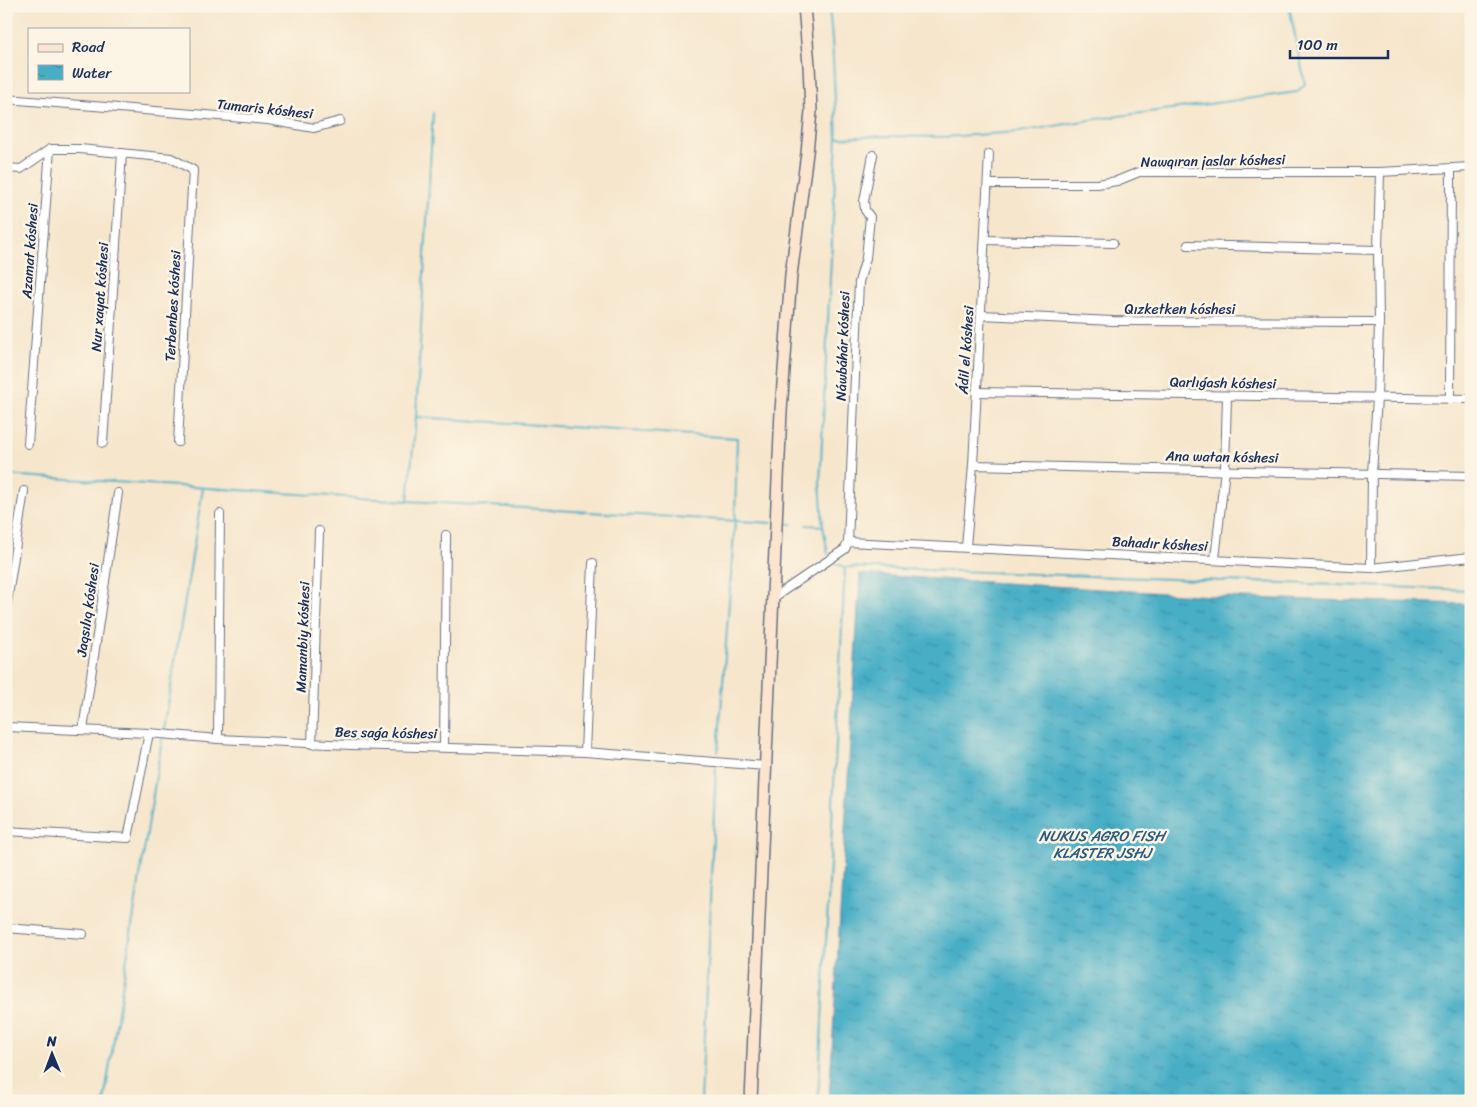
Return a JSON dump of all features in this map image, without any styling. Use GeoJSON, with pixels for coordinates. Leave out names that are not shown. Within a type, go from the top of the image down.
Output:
{"type":"FeatureCollection","features":[{"type":"Feature","properties":{"kind":"main road"},"geometry":{"type":"LineString","coordinates":[[751,1101],[777,495],[791,275],[811,111],[804,6]]}},
{"type":"Feature","properties":{"kind":"street","name":"Tumaris kóshesi"},"geometry":{"type":"LineString","coordinates":[[6,99],[268,120],[314,128],[340,121]]}},
{"type":"Feature","properties":{"kind":"street"},"geometry":{"type":"LineString","coordinates":[[6,168],[21,169],[50,149],[80,149],[122,153]]}},
{"type":"Feature","properties":{"kind":"street","name":"Azamat kóshesi"},"geometry":{"type":"LineString","coordinates":[[28,444],[50,149]]}},
{"type":"Feature","properties":{"kind":"street","name":"Terbenbes kóshesi"},"geometry":{"type":"LineString","coordinates":[[122,153],[171,158],[193,170],[178,442]]}},
{"type":"Feature","properties":{"kind":"street","name":"Nur xayat kóshesi"},"geometry":{"type":"LineString","coordinates":[[103,442],[122,153]]}},
{"type":"Feature","properties":{"kind":"street","name":"Ádil el kóshesi"},"geometry":{"type":"LineString","coordinates":[[966,547],[973,465],[990,154]]}},
{"type":"Feature","properties":{"kind":"street","name":"Náwbáhár kóshesi"},"geometry":{"type":"LineString","coordinates":[[848,542],[858,282],[866,258],[870,217],[865,210],[864,201],[873,155]]}},
{"type":"Feature","properties":{"kind":"street","name":"Nawqıran jaslar kóshesi"},"geometry":{"type":"LineString","coordinates":[[988,184],[1097,184],[1117,181],[1139,172],[1380,172],[1471,167]]}},
{"type":"Feature","properties":{"kind":"street"},"geometry":{"type":"LineString","coordinates":[[1450,399],[1451,168]]}},
{"type":"Feature","properties":{"kind":"street"},"geometry":{"type":"LineString","coordinates":[[1371,568],[1372,473],[1377,398],[1379,322],[1380,172]]}},
{"type":"Feature","properties":{"kind":"street"},"geometry":{"type":"LineString","coordinates":[[985,240],[1113,243]]}},
{"type":"Feature","properties":{"kind":"street"},"geometry":{"type":"LineString","coordinates":[[1188,244],[1378,250]]}},
{"type":"Feature","properties":{"kind":"street","name":"Qızketken kóshesi"},"geometry":{"type":"LineString","coordinates":[[981,315],[1113,321],[1379,322]]}},
{"type":"Feature","properties":{"kind":"street","name":"Qarlıǵash kóshesi"},"geometry":{"type":"LineString","coordinates":[[976,392],[1471,399]]}},
{"type":"Feature","properties":{"kind":"street"},"geometry":{"type":"LineString","coordinates":[[1215,559],[1225,469],[1227,396]]}},
{"type":"Feature","properties":{"kind":"street","name":"Ana watan kóshesi"},"geometry":{"type":"LineString","coordinates":[[973,465],[1225,469],[1471,476]]}},
{"type":"Feature","properties":{"kind":"street"},"geometry":{"type":"LineString","coordinates":[[6,609],[24,490]]}},
{"type":"Feature","properties":{"kind":"street","name":"Jaqsılıq kóshesi"},"geometry":{"type":"LineString","coordinates":[[84,730],[118,494]]}},
{"type":"Feature","properties":{"kind":"street"},"geometry":{"type":"LineString","coordinates":[[218,739],[220,514]]}},
{"type":"Feature","properties":{"kind":"street","name":"Mamanbiy kóshesi"},"geometry":{"type":"LineString","coordinates":[[312,744],[319,531]]}},
{"type":"Feature","properties":{"kind":"street"},"geometry":{"type":"LineString","coordinates":[[444,747],[446,535]]}},
{"type":"Feature","properties":{"kind":"street"},"geometry":{"type":"LineString","coordinates":[[773,598],[845,549],[848,542]]}},
{"type":"Feature","properties":{"kind":"street","name":"Bahadır kóshesi"},"geometry":{"type":"LineString","coordinates":[[848,542],[1371,568],[1471,557]]}},
{"type":"Feature","properties":{"kind":"street"},"geometry":{"type":"LineString","coordinates":[[585,752],[593,563]]}},
{"type":"Feature","properties":{"kind":"street","name":"Bes saǵa kóshesi"},"geometry":{"type":"LineString","coordinates":[[6,727],[149,733],[312,744],[585,752],[766,766]]}},
{"type":"Feature","properties":{"kind":"street"},"geometry":{"type":"LineString","coordinates":[[6,831],[128,838],[149,733]]}},
{"type":"Feature","properties":{"kind":"street"},"geometry":{"type":"LineString","coordinates":[[6,928],[83,934]]}},
{"type":"Feature","properties":{"kind":"water","name":"NUKUS AGRO FISH KLASTER JSHJ"},"geometry":{"type":"Polygon","coordinates":[[[860,574],[1243,598],[1471,604],[1471,1101],[829,1101],[860,574]]]}},
{"type":"Feature","properties":{"kind":"waterway"},"geometry":{"type":"LineString","coordinates":[[806,525],[823,526],[820,482],[837,138],[829,6]]}},
{"type":"Feature","properties":{"kind":"waterway"},"geometry":{"type":"LineString","coordinates":[[837,138],[881,136],[943,137],[1019,132],[1090,120],[1297,92],[1305,84],[1289,6]]}},
{"type":"Feature","properties":{"kind":"waterway"},"geometry":{"type":"LineString","coordinates":[[433,113],[416,417],[737,438],[735,520],[718,752]]}},
{"type":"Feature","properties":{"kind":"waterway"},"geometry":{"type":"LineString","coordinates":[[408,501],[416,417]]}},
{"type":"Feature","properties":{"kind":"waterway"},"geometry":{"type":"LineString","coordinates":[[6,475],[772,523]]}},
{"type":"Feature","properties":{"kind":"waterway"},"geometry":{"type":"LineString","coordinates":[[164,730],[203,488]]}},
{"type":"Feature","properties":{"kind":"waterway"},"geometry":{"type":"LineString","coordinates":[[780,523],[792,524]]}},
{"type":"Feature","properties":{"kind":"waterway"},"geometry":{"type":"LineString","coordinates":[[823,526],[828,554]]}},
{"type":"Feature","properties":{"kind":"waterway"},"geometry":{"type":"LineString","coordinates":[[836,564],[845,567],[1471,590]]}},
{"type":"Feature","properties":{"kind":"waterway"},"geometry":{"type":"LineString","coordinates":[[818,1101],[845,567]]}},
{"type":"Feature","properties":{"kind":"waterway"},"geometry":{"type":"LineString","coordinates":[[104,1101],[162,739]]}},
{"type":"Feature","properties":{"kind":"waterway"},"geometry":{"type":"LineString","coordinates":[[701,1101],[716,768]]}}]}
